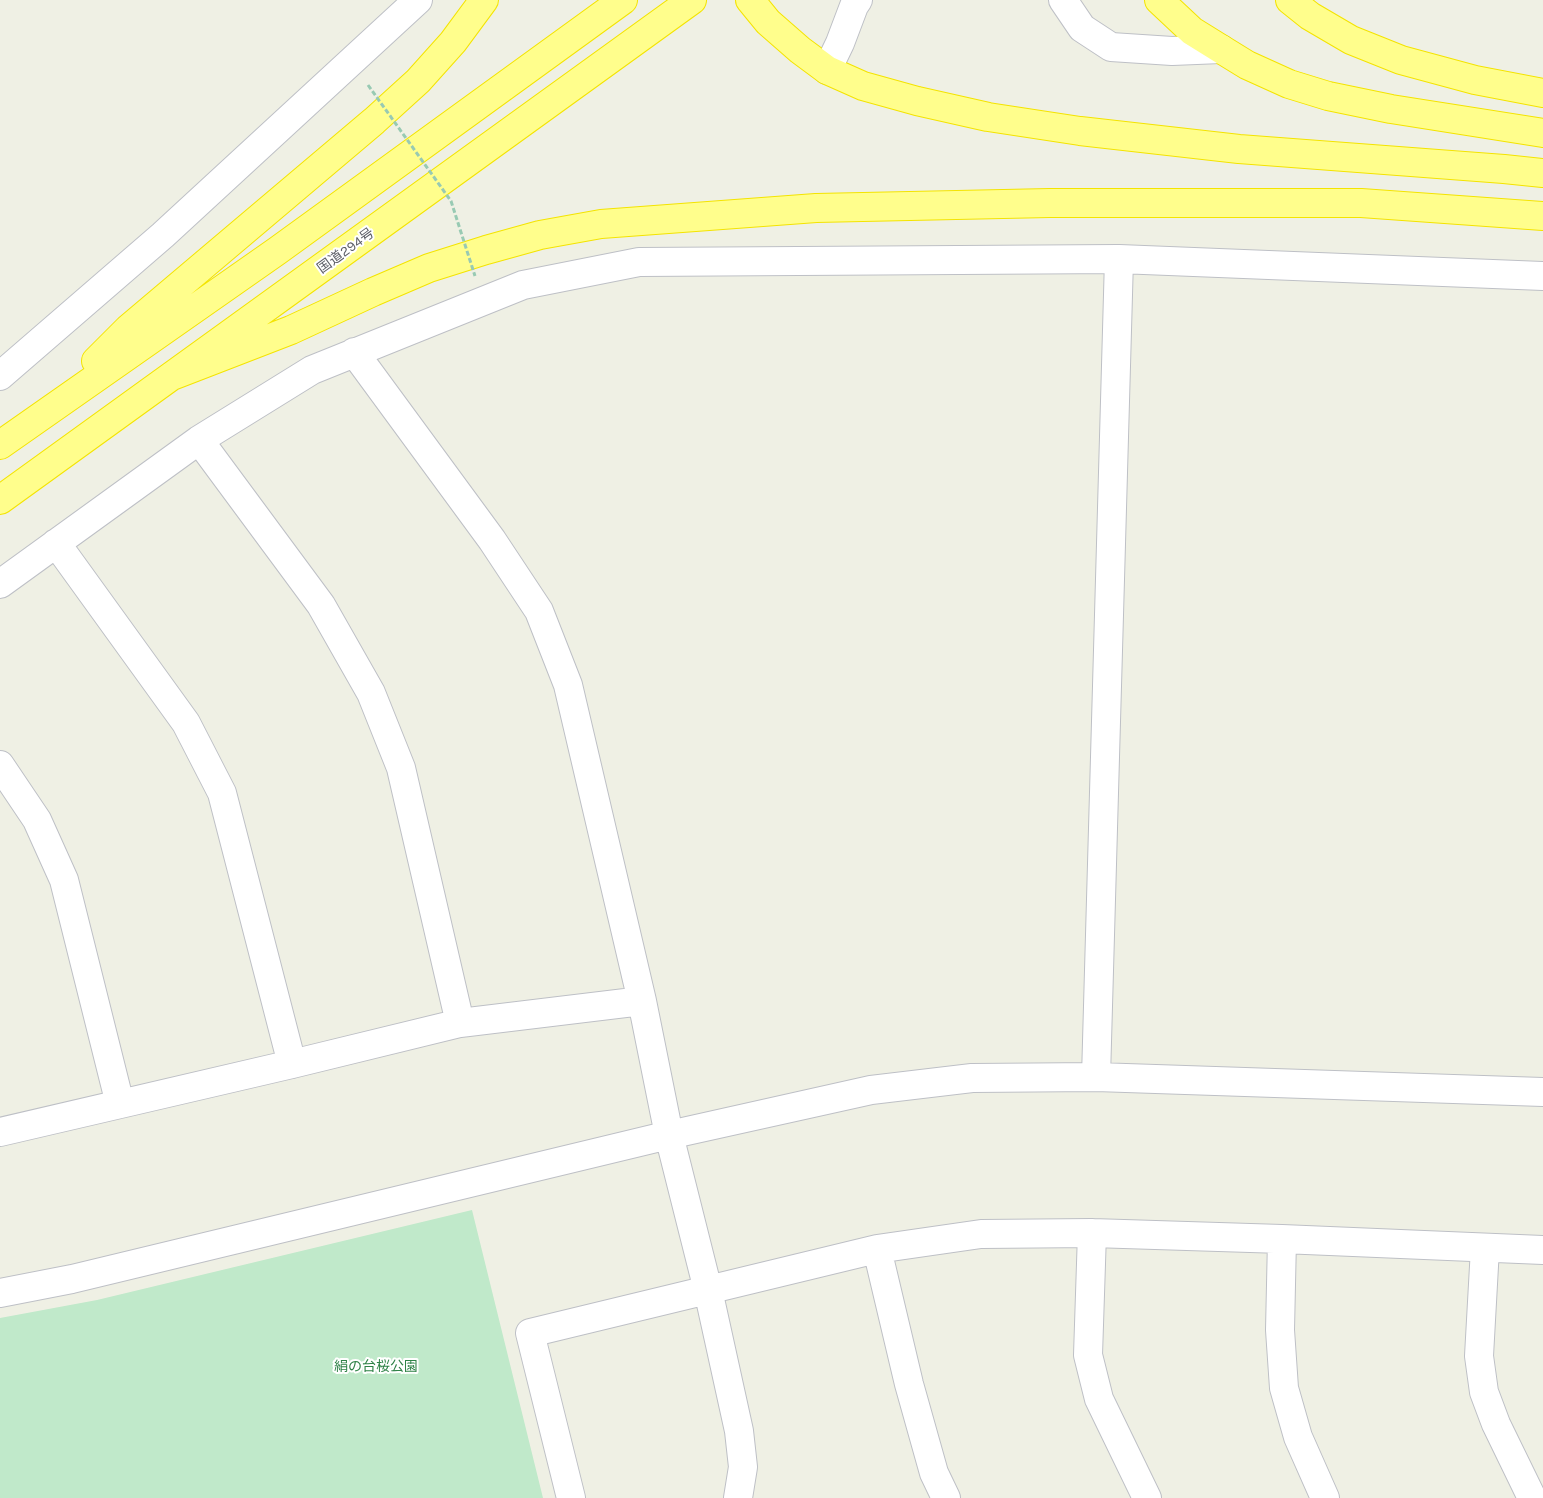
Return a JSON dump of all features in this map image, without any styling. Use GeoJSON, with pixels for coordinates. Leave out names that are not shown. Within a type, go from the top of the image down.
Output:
{"type":"FeatureCollection","features":[{"type":"Feature","properties":{"kind":"highway"},"geometry":{"type":"LineString","coordinates":[[50,409],[128,329],[374,121],[418,81],[453,42],[484,0]]}},
{"type":"Feature","properties":{"kind":"highway"},"geometry":{"type":"LineString","coordinates":[[0,445],[277,251],[624,0]]}},
{"type":"Feature","properties":{"kind":"highway","name":"国道294号"},"geometry":{"type":"LineString","coordinates":[[0,500],[692,0]]}},
{"type":"Feature","properties":{"kind":"highway"},"geometry":{"type":"LineString","coordinates":[[750,0],[768,22],[800,50],[828,70],[863,86],[988,118],[1080,131],[1239,149],[1543,173]]}},
{"type":"Feature","properties":{"kind":"highway"},"geometry":{"type":"LineString","coordinates":[[1159,0],[1192,31],[1247,65],[1289,84],[1328,96],[1391,110],[1543,133]]}},
{"type":"Feature","properties":{"kind":"highway"},"geometry":{"type":"LineString","coordinates":[[1290,0],[1310,16],[1351,40],[1401,60],[1475,80],[1543,93]]}},
{"type":"Feature","properties":{"kind":"highway"},"geometry":{"type":"LineString","coordinates":[[172,376],[291,330],[428,268],[540,235],[601,224],[684,216],[816,208],[1050,203],[1361,203],[1543,216]]}},
{"type":"Feature","properties":{"kind":"street"},"geometry":{"type":"LineString","coordinates":[[0,376],[163,235],[418,0]]}},
{"type":"Feature","properties":{"kind":"street"},"geometry":{"type":"LineString","coordinates":[[828,70],[858,0]]}},
{"type":"Feature","properties":{"kind":"street"},"geometry":{"type":"LineString","coordinates":[[1063,0],[1082,28],[1111,47],[1172,51],[1221,49]]}},
{"type":"Feature","properties":{"kind":"street"},"geometry":{"type":"LineString","coordinates":[[1096,1077],[1119,259]]}},
{"type":"Feature","properties":{"kind":"street"},"geometry":{"type":"LineString","coordinates":[[0,584],[199,440],[312,370],[523,285],[639,262],[1119,259],[1543,276]]}},
{"type":"Feature","properties":{"kind":"street"},"geometry":{"type":"LineString","coordinates":[[354,352],[492,540],[539,611],[568,685],[642,1001],[669,1135],[708,1290],[739,1431],[743,1467],[738,1498]]}},
{"type":"Feature","properties":{"kind":"street"},"geometry":{"type":"LineString","coordinates":[[199,440],[321,605],[371,693],[401,768],[460,1023]]}},
{"type":"Feature","properties":{"kind":"street"},"geometry":{"type":"LineString","coordinates":[[56,543],[186,723],[222,793],[292,1064]]}},
{"type":"Feature","properties":{"kind":"street"},"geometry":{"type":"LineString","coordinates":[[1,769],[37,820],[64,880],[120,1104]]}},
{"type":"Feature","properties":{"kind":"street"},"geometry":{"type":"LineString","coordinates":[[0,1132],[460,1023],[642,1001]]}},
{"type":"Feature","properties":{"kind":"street"},"geometry":{"type":"LineString","coordinates":[[0,1293],[72,1279],[669,1135],[871,1090],[972,1078],[1096,1077],[1543,1092]]}},
{"type":"Feature","properties":{"kind":"street"},"geometry":{"type":"LineString","coordinates":[[571,1498],[530,1333],[877,1249],[980,1234],[1092,1233],[1543,1250]]}},
{"type":"Feature","properties":{"kind":"street"},"geometry":{"type":"LineString","coordinates":[[1092,1233],[1088,1355],[1099,1399],[1147,1498]]}},
{"type":"Feature","properties":{"kind":"street"},"geometry":{"type":"LineString","coordinates":[[1282,1239],[1280,1330],[1284,1388],[1298,1437],[1325,1498]]}},
{"type":"Feature","properties":{"kind":"street"},"geometry":{"type":"LineString","coordinates":[[1485,1248],[1478,1356],[1484,1392],[1496,1424],[1532,1498]]}},
{"type":"Feature","properties":{"kind":"street"},"geometry":{"type":"LineString","coordinates":[[877,1249],[909,1384],[934,1473],[946,1498]]}},
{"type":"Feature","properties":{"kind":"path"},"geometry":{"type":"LineString","coordinates":[[368,86],[451,201],[475,276]]}},
{"type":"Feature","properties":{"kind":"green space","name":"絹の台桜公園"},"geometry":{"type":"Polygon","coordinates":[[[472,1210],[543,1498],[0,1498],[0,1318],[97,1300],[472,1210]]]}}]}
